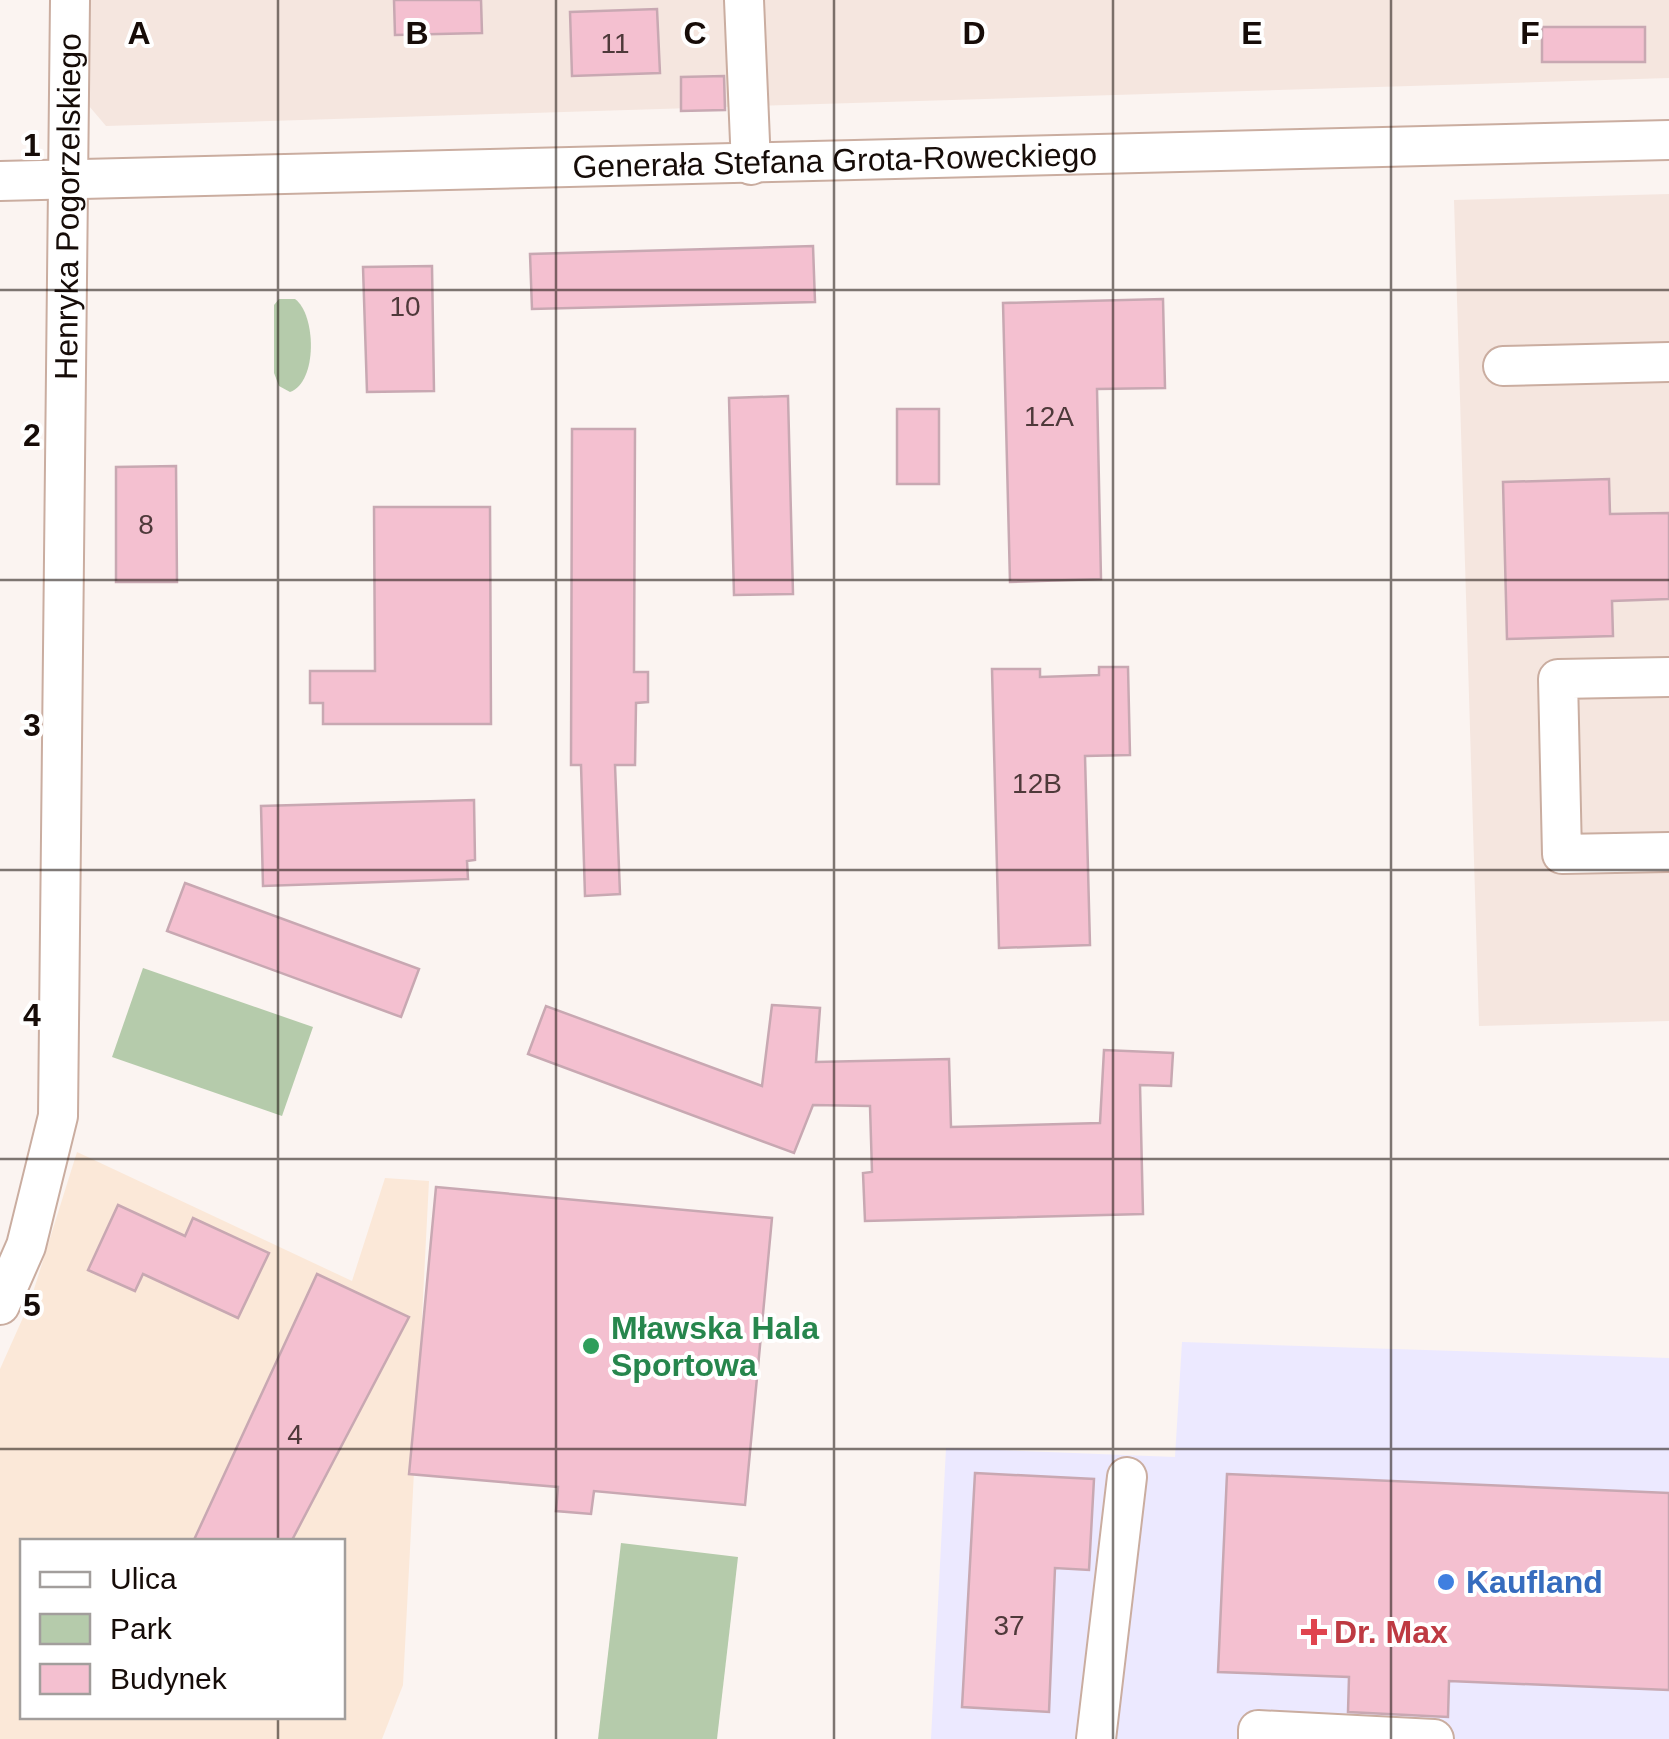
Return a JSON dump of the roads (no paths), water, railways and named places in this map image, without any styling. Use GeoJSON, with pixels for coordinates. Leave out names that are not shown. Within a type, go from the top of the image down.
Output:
{"type":"FeatureCollection","features":[{"type":"Feature","properties":{"kind":"street","name":"Henryka Pogorzelskiego"},"geometry":{"type":"LineString","coordinates":[[0,1305],[13,1243],[58,1116],[70,0]]}},
{"type":"Feature","properties":{"kind":"street"},"geometry":{"type":"LineString","coordinates":[[744,0],[751,165]]}},
{"type":"Feature","properties":{"kind":"street","name":"Generała Stefana Grota-Roweckiego"},"geometry":{"type":"LineString","coordinates":[[0,181],[1669,140]]}},
{"type":"Feature","properties":{"kind":"street"},"geometry":{"type":"LineString","coordinates":[[1504,366],[1669,362]]}},
{"type":"Feature","properties":{"kind":"street"},"geometry":{"type":"LineString","coordinates":[[1669,677],[1558,679],[1562,854],[1669,852]]}},
{"type":"Feature","properties":{"kind":"street"},"geometry":{"type":"LineString","coordinates":[[1096,1739],[1127,1477]]}},
{"type":"Feature","properties":{"kind":"street"},"geometry":{"type":"LineString","coordinates":[[1258,1739],[1258,1730],[1434,1739]]}},
{"type":"Feature","properties":{"kind":"place","name":"Mławska Hala Sportowa"},"geometry":{"type":"Point","coordinates":[591,1346]}},
{"type":"Feature","properties":{"kind":"place","name":"Kaufland"},"geometry":{"type":"Point","coordinates":[1446,1582]}},
{"type":"Feature","properties":{"kind":"place","name":"Dr. Max"},"geometry":{"type":"Point","coordinates":[1314,1632]}}]}
